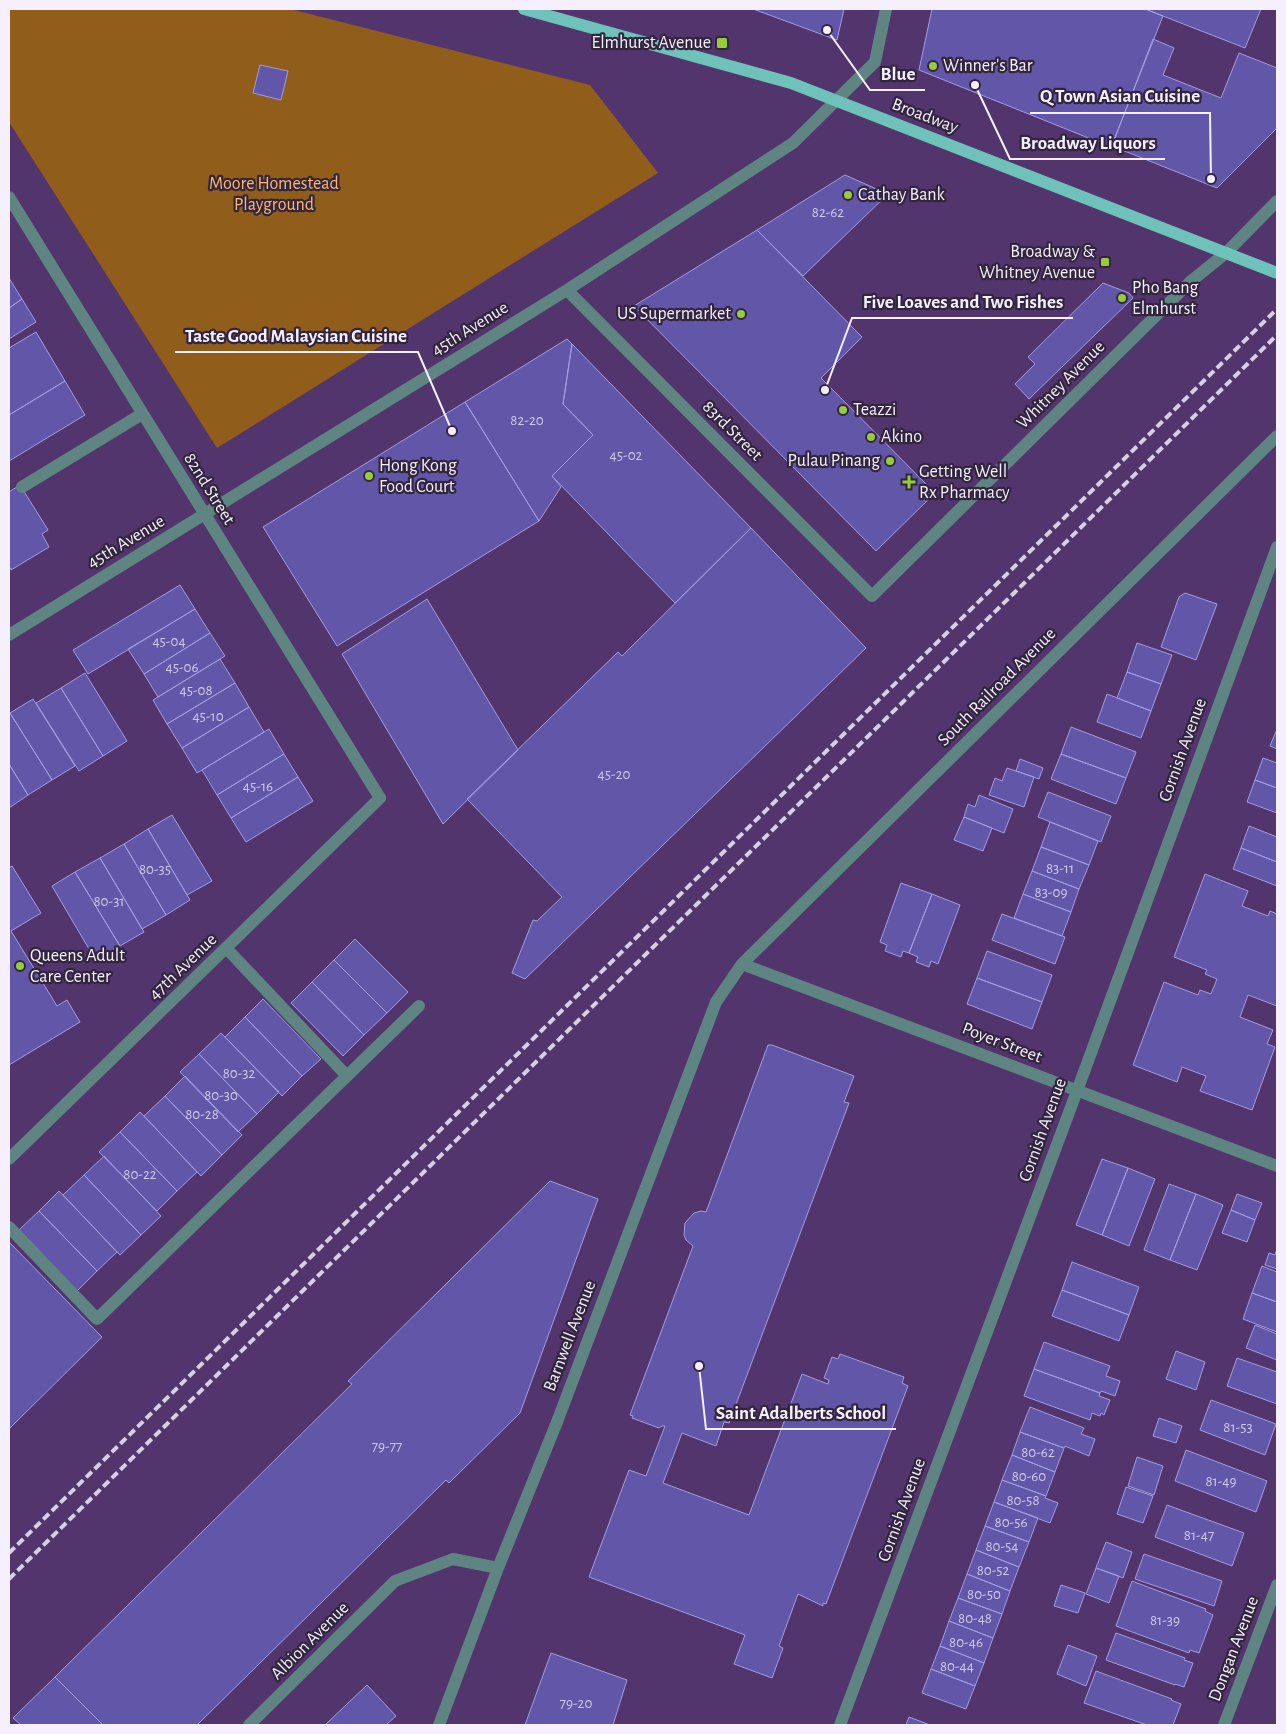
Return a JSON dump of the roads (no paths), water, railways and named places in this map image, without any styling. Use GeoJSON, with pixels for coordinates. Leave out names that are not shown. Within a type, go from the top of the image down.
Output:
{"type":"FeatureCollection","features":[{"type":"Feature","properties":{"kind":"main road","name":"Broadway"},"geometry":{"type":"LineString","coordinates":[[524,9],[791,83],[1277,273]]}},
{"type":"Feature","properties":{"kind":"street"},"geometry":{"type":"LineString","coordinates":[[837,101],[875,62],[886,9]]}},
{"type":"Feature","properties":{"kind":"street","name":"45th Avenue"},"geometry":{"type":"LineString","coordinates":[[9,635],[567,290],[793,143],[837,101]]}},
{"type":"Feature","properties":{"kind":"street","name":"82nd Street"},"geometry":{"type":"LineString","coordinates":[[9,197],[380,798]]}},
{"type":"Feature","properties":{"kind":"street","name":"Whitney Avenue"},"geometry":{"type":"LineString","coordinates":[[872,596],[1190,282],[1227,252],[1277,201]]}},
{"type":"Feature","properties":{"kind":"street","name":"83rd Street"},"geometry":{"type":"LineString","coordinates":[[567,290],[872,596]]}},
{"type":"Feature","properties":{"kind":"street"},"geometry":{"type":"LineString","coordinates":[[22,487],[142,414]]}},
{"type":"Feature","properties":{"kind":"street","name":"South Railroad Avenue"},"geometry":{"type":"LineString","coordinates":[[742,964],[1277,436]]}},
{"type":"Feature","properties":{"kind":"street","name":"Cornish Avenue"},"geometry":{"type":"LineString","coordinates":[[840,1725],[1077,1091],[1277,547]]}},
{"type":"Feature","properties":{"kind":"street","name":"47th Avenue"},"geometry":{"type":"LineString","coordinates":[[9,1159],[380,798]]}},
{"type":"Feature","properties":{"kind":"street"},"geometry":{"type":"LineString","coordinates":[[226,949],[347,1076]]}},
{"type":"Feature","properties":{"kind":"street","name":"Poyer Street"},"geometry":{"type":"LineString","coordinates":[[742,964],[1277,1166]]}},
{"type":"Feature","properties":{"kind":"street","name":"Barnwell Avenue"},"geometry":{"type":"LineString","coordinates":[[439,1725],[498,1568],[557,1422],[716,1002],[742,964]]}},
{"type":"Feature","properties":{"kind":"street"},"geometry":{"type":"LineString","coordinates":[[9,1227],[97,1319],[419,1006]]}},
{"type":"Feature","properties":{"kind":"street","name":"Albion Avenue"},"geometry":{"type":"LineString","coordinates":[[249,1725],[395,1582],[453,1558],[498,1568]]}},
{"type":"Feature","properties":{"kind":"street","name":"Dongan Avenue"},"geometry":{"type":"LineString","coordinates":[[1224,1725],[1277,1585]]}},
{"type":"Feature","properties":{"kind":"railway"},"geometry":{"type":"LineString","coordinates":[[9,1553],[1277,309]]}},
{"type":"Feature","properties":{"kind":"railway"},"geometry":{"type":"LineString","coordinates":[[9,1579],[1277,335]]}},
{"type":"Feature","properties":{"kind":"place","name":"Blue"},"geometry":{"type":"Point","coordinates":[827,30]}},
{"type":"Feature","properties":{"kind":"place","name":"Elmhurst Avenue"},"geometry":{"type":"Point","coordinates":[722,43]}},
{"type":"Feature","properties":{"kind":"place","name":"Winner's Bar"},"geometry":{"type":"Point","coordinates":[933,66]}},
{"type":"Feature","properties":{"kind":"place","name":"Broadway Liquors"},"geometry":{"type":"Point","coordinates":[975,85]}},
{"type":"Feature","properties":{"kind":"place","name":"Q Town Asian Cuisine"},"geometry":{"type":"Point","coordinates":[1211,179]}},
{"type":"Feature","properties":{"kind":"place","name":"Cathay Bank"},"geometry":{"type":"Point","coordinates":[848,195]}},
{"type":"Feature","properties":{"kind":"place","name":"Broadway & Whitney Avenue"},"geometry":{"type":"Point","coordinates":[1105,262]}},
{"type":"Feature","properties":{"kind":"place","name":"Pho Bang Elmhurst"},"geometry":{"type":"Point","coordinates":[1122,298]}},
{"type":"Feature","properties":{"kind":"place","name":"US Supermarket"},"geometry":{"type":"Point","coordinates":[741,314]}},
{"type":"Feature","properties":{"kind":"place","name":"Five Loaves and Two Fishes"},"geometry":{"type":"Point","coordinates":[825,390]}},
{"type":"Feature","properties":{"kind":"place","name":"Teazzi"},"geometry":{"type":"Point","coordinates":[843,410]}},
{"type":"Feature","properties":{"kind":"place","name":"Taste Good Malaysian Cuisine"},"geometry":{"type":"Point","coordinates":[452,431]}},
{"type":"Feature","properties":{"kind":"place","name":"Akino"},"geometry":{"type":"Point","coordinates":[871,437]}},
{"type":"Feature","properties":{"kind":"place","name":"Pulau Pinang"},"geometry":{"type":"Point","coordinates":[890,461]}},
{"type":"Feature","properties":{"kind":"place","name":"Hong Kong Food Court"},"geometry":{"type":"Point","coordinates":[369,476]}},
{"type":"Feature","properties":{"kind":"place","name":"Getting Well Rx Pharmacy"},"geometry":{"type":"Point","coordinates":[909,482]}},
{"type":"Feature","properties":{"kind":"place","name":"Queens Adult Care Center"},"geometry":{"type":"Point","coordinates":[20,966]}},
{"type":"Feature","properties":{"kind":"place","name":"Saint Adalberts School"},"geometry":{"type":"Point","coordinates":[699,1366]}},
{"type":"Feature","properties":{"kind":"park label","name":"Moore Homestead Playground"},"geometry":{"type":"Point","coordinates":[274,194]}}]}
